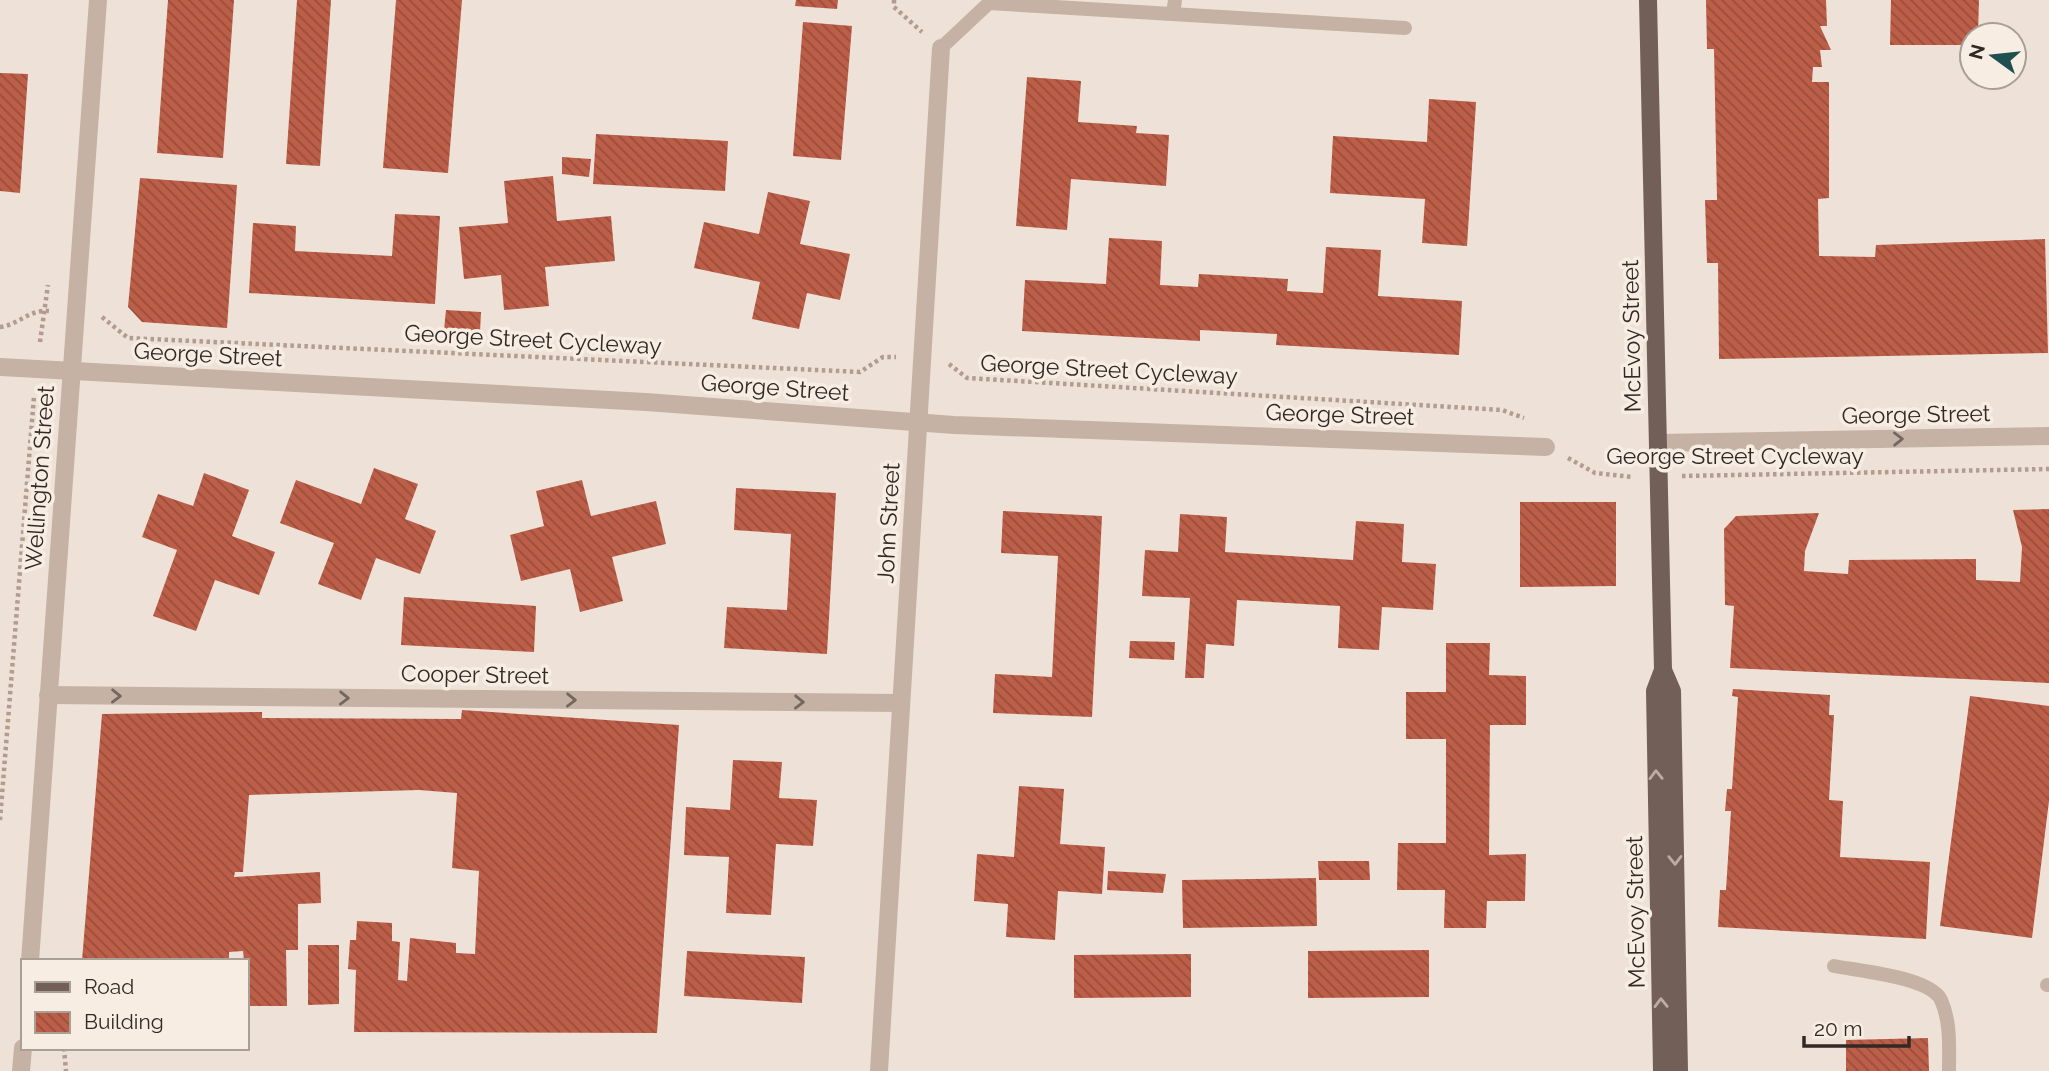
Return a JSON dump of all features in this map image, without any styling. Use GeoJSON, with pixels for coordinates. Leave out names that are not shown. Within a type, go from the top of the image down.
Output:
{"type":"FeatureCollection","features":[{"type":"Feature","properties":{"kind":"main road","name":"McEvoy Street"},"geometry":{"type":"LineString","coordinates":[[1648,0],[1663,670],[1672,691],[1679,1071]]}},
{"type":"Feature","properties":{"kind":"main road","name":"McEvoy Street"},"geometry":{"type":"LineString","coordinates":[[1662,1071],[1655,691],[1663,670]]}},
{"type":"Feature","properties":{"kind":"street","name":"Wellington Street"},"geometry":{"type":"LineString","coordinates":[[30,959],[98,0]]}},
{"type":"Feature","properties":{"kind":"street","name":"John Street"},"geometry":{"type":"LineString","coordinates":[[879,1071],[942,48]]}},
{"type":"Feature","properties":{"kind":"street","name":"George Street"},"geometry":{"type":"LineString","coordinates":[[0,367],[646,402],[918,423],[1546,447]]}},
{"type":"Feature","properties":{"kind":"street","name":"George Street"},"geometry":{"type":"LineString","coordinates":[[1659,443],[2049,436]]}},
{"type":"Feature","properties":{"kind":"street","name":"Cooper Street"},"geometry":{"type":"LineString","coordinates":[[48,695],[901,703]]}},
{"type":"Feature","properties":{"kind":"street"},"geometry":{"type":"LineString","coordinates":[[21,1071],[23,1050]]}},
{"type":"Feature","properties":{"kind":"lane"},"geometry":{"type":"LineString","coordinates":[[942,48],[989,3],[1174,7],[1405,28]]}},
{"type":"Feature","properties":{"kind":"lane"},"geometry":{"type":"LineString","coordinates":[[1834,966],[1917,982],[1940,997],[1948,1021],[1949,1071]]}},
{"type":"Feature","properties":{"kind":"path"},"geometry":{"type":"LineString","coordinates":[[894,0],[894,7],[942,48]]}},
{"type":"Feature","properties":{"kind":"path"},"geometry":{"type":"LineString","coordinates":[[0,820],[43,310],[51,274],[79,247]]}},
{"type":"Feature","properties":{"kind":"path","name":"George Street Cycleway"},"geometry":{"type":"LineString","coordinates":[[0,327],[43,310],[99,314],[128,338],[860,372],[883,357],[941,358],[967,378],[1502,410],[1521,415],[1534,426],[1546,447],[1595,473],[1612,477],[2049,469]]}},
{"type":"Feature","properties":{"kind":"path"},"geometry":{"type":"LineString","coordinates":[[64,1050],[66,1071]]}},
{"type":"Feature","properties":{"kind":"building"},"geometry":{"type":"Polygon","coordinates":[[[168,0],[234,0],[223,158],[157,153],[168,0]]]}},
{"type":"Feature","properties":{"kind":"building"},"geometry":{"type":"Polygon","coordinates":[[[297,0],[331,0],[320,166],[286,164],[297,0]]]}},
{"type":"Feature","properties":{"kind":"building"},"geometry":{"type":"Polygon","coordinates":[[[396,0],[462,0],[448,173],[383,168],[396,0]]]}},
{"type":"Feature","properties":{"kind":"building"},"geometry":{"type":"Polygon","coordinates":[[[796,0],[838,0],[837,9],[795,6],[796,0]]]}},
{"type":"Feature","properties":{"kind":"building"},"geometry":{"type":"Polygon","coordinates":[[[1706,0],[1826,0],[1827,26],[1820,26],[1831,50],[1820,50],[1822,67],[1813,67],[1812,82],[1829,82],[1829,198],[1818,199],[1819,256],[1875,257],[1876,245],[2045,239],[2048,353],[1719,359],[1718,263],[1707,263],[1705,200],[1717,200],[1714,49],[1707,49],[1706,0]]]}},
{"type":"Feature","properties":{"kind":"building"},"geometry":{"type":"Polygon","coordinates":[[[1891,0],[1979,0],[1978,21],[1958,21],[1958,45],[1890,45],[1891,0]]]}},
{"type":"Feature","properties":{"kind":"building"},"geometry":{"type":"Polygon","coordinates":[[[803,22],[852,26],[841,160],[793,156],[803,22]]]}},
{"type":"Feature","properties":{"kind":"building"},"geometry":{"type":"Polygon","coordinates":[[[0,73],[28,74],[20,193],[0,191],[0,73]]]}},
{"type":"Feature","properties":{"kind":"building"},"geometry":{"type":"Polygon","coordinates":[[[1027,77],[1081,81],[1078,122],[1137,126],[1136,133],[1169,135],[1166,186],[1071,179],[1067,230],[1016,226],[1027,77]]]}},
{"type":"Feature","properties":{"kind":"building"},"geometry":{"type":"Polygon","coordinates":[[[1429,99],[1476,102],[1467,246],[1422,243],[1425,199],[1330,193],[1333,136],[1427,142],[1429,99]]]}},
{"type":"Feature","properties":{"kind":"building"},"geometry":{"type":"Polygon","coordinates":[[[596,134],[728,141],[725,191],[593,184],[596,134]]]}},
{"type":"Feature","properties":{"kind":"building"},"geometry":{"type":"Polygon","coordinates":[[[562,157],[591,159],[589,177],[562,174],[562,157]]]}},
{"type":"Feature","properties":{"kind":"building"},"geometry":{"type":"Polygon","coordinates":[[[553,176],[557,221],[611,216],[615,261],[545,267],[549,306],[504,310],[501,275],[464,279],[459,227],[508,223],[504,181],[553,176]]]}},
{"type":"Feature","properties":{"kind":"building"},"geometry":{"type":"Polygon","coordinates":[[[140,178],[237,185],[227,328],[142,322],[128,307],[140,178]]]}},
{"type":"Feature","properties":{"kind":"building"},"geometry":{"type":"Polygon","coordinates":[[[768,192],[810,201],[800,244],[850,254],[840,300],[807,293],[799,329],[752,319],[760,282],[694,268],[704,222],[759,234],[768,192]]]}},
{"type":"Feature","properties":{"kind":"building"},"geometry":{"type":"Polygon","coordinates":[[[395,214],[440,216],[435,304],[249,293],[253,223],[296,226],[295,251],[392,256],[395,214]]]}},
{"type":"Feature","properties":{"kind":"building"},"geometry":{"type":"Polygon","coordinates":[[[1109,238],[1162,241],[1160,285],[1198,287],[1199,274],[1288,279],[1287,291],[1323,293],[1326,247],[1381,250],[1378,296],[1462,301],[1459,355],[1276,345],[1277,334],[1200,330],[1200,341],[1022,331],[1025,280],[1106,284],[1109,238]]]}},
{"type":"Feature","properties":{"kind":"building"},"geometry":{"type":"Polygon","coordinates":[[[446,310],[481,312],[480,332],[444,330],[446,310]]]}},
{"type":"Feature","properties":{"kind":"building"},"geometry":{"type":"Polygon","coordinates":[[[374,468],[418,484],[405,519],[436,531],[420,574],[376,558],[361,600],[318,584],[334,543],[280,523],[296,480],[361,504],[374,468]]]}},
{"type":"Feature","properties":{"kind":"building"},"geometry":{"type":"Polygon","coordinates":[[[204,473],[249,490],[232,536],[275,552],[259,595],[215,580],[196,631],[153,616],[177,550],[142,537],[158,494],[193,506],[204,473]]]}},
{"type":"Feature","properties":{"kind":"building"},"geometry":{"type":"Polygon","coordinates":[[[582,480],[591,516],[656,501],[666,544],[612,557],[623,601],[580,612],[570,569],[521,581],[510,535],[544,526],[536,491],[582,480]]]}},
{"type":"Feature","properties":{"kind":"building"},"geometry":{"type":"Polygon","coordinates":[[[736,488],[836,493],[827,654],[724,648],[727,607],[787,610],[791,534],[734,530],[736,488]]]}},
{"type":"Feature","properties":{"kind":"building"},"geometry":{"type":"Polygon","coordinates":[[[1520,502],[1616,502],[1616,586],[1520,587],[1520,502]]]}},
{"type":"Feature","properties":{"kind":"building"},"geometry":{"type":"Polygon","coordinates":[[[2049,509],[2049,683],[1730,668],[1734,606],[1725,605],[1724,529],[1736,516],[1819,513],[1805,551],[1804,571],[1848,574],[1849,560],[1976,559],[1976,580],[2020,582],[2022,547],[2013,510],[2049,509]]]}},
{"type":"Feature","properties":{"kind":"building"},"geometry":{"type":"Polygon","coordinates":[[[1003,511],[1102,516],[1092,717],[993,713],[995,674],[1052,677],[1058,556],[1001,553],[1003,511]]]}},
{"type":"Feature","properties":{"kind":"building"},"geometry":{"type":"Polygon","coordinates":[[[1180,514],[1227,517],[1225,552],[1353,560],[1356,521],[1404,524],[1402,562],[1436,564],[1433,610],[1382,607],[1379,650],[1338,648],[1340,606],[1237,600],[1234,646],[1206,644],[1204,678],[1185,678],[1190,598],[1142,596],[1145,550],[1178,552],[1180,514]]]}},
{"type":"Feature","properties":{"kind":"building"},"geometry":{"type":"Polygon","coordinates":[[[404,597],[536,606],[534,652],[401,645],[404,597]]]}},
{"type":"Feature","properties":{"kind":"building"},"geometry":{"type":"Polygon","coordinates":[[[1130,641],[1175,642],[1174,660],[1129,658],[1130,641]]]}},
{"type":"Feature","properties":{"kind":"building"},"geometry":{"type":"Polygon","coordinates":[[[1446,643],[1490,643],[1489,675],[1526,676],[1526,725],[1490,725],[1489,855],[1526,854],[1525,901],[1487,901],[1486,928],[1444,928],[1445,890],[1397,890],[1398,843],[1446,843],[1446,739],[1406,739],[1406,692],[1446,692],[1446,643]]]}},
{"type":"Feature","properties":{"kind":"building"},"geometry":{"type":"Polygon","coordinates":[[[1733,689],[1830,695],[1829,715],[1834,715],[1829,800],[1843,801],[1840,857],[1930,862],[1926,939],[1718,927],[1720,890],[1726,890],[1731,811],[1725,811],[1727,789],[1732,789],[1738,697],[1732,696],[1733,689]]]}},
{"type":"Feature","properties":{"kind":"building"},"geometry":{"type":"Polygon","coordinates":[[[1970,696],[2049,706],[2049,801],[2032,938],[1940,926],[1970,696]]]}},
{"type":"Feature","properties":{"kind":"building"},"geometry":{"type":"Polygon","coordinates":[[[462,710],[679,725],[657,1033],[354,1032],[356,970],[348,969],[350,940],[356,940],[357,921],[392,923],[392,941],[400,942],[398,980],[407,981],[410,938],[456,943],[456,953],[475,954],[479,871],[452,868],[457,793],[419,790],[249,795],[243,872],[235,872],[234,877],[320,872],[321,903],[298,904],[298,950],[286,950],[287,1006],[248,1006],[248,959],[244,959],[243,951],[229,952],[229,959],[82,959],[102,714],[262,712],[262,718],[461,719],[462,710]]]}},
{"type":"Feature","properties":{"kind":"building"},"geometry":{"type":"Polygon","coordinates":[[[733,760],[782,762],[779,798],[817,800],[813,846],[776,844],[771,915],[726,913],[729,857],[684,855],[686,807],[730,810],[733,760]]]}},
{"type":"Feature","properties":{"kind":"building"},"geometry":{"type":"Polygon","coordinates":[[[1019,786],[1064,789],[1060,844],[1105,847],[1102,894],[1058,891],[1055,940],[1006,937],[1008,904],[974,901],[977,854],[1014,857],[1019,786]]]}},
{"type":"Feature","properties":{"kind":"building"},"geometry":{"type":"Polygon","coordinates":[[[1318,861],[1369,861],[1370,880],[1319,880],[1318,861]]]}},
{"type":"Feature","properties":{"kind":"building"},"geometry":{"type":"Polygon","coordinates":[[[1108,871],[1166,874],[1163,893],[1107,890],[1108,871]]]}},
{"type":"Feature","properties":{"kind":"building"},"geometry":{"type":"Polygon","coordinates":[[[1316,878],[1317,926],[1183,928],[1182,880],[1316,878]]]}},
{"type":"Feature","properties":{"kind":"building"},"geometry":{"type":"Polygon","coordinates":[[[308,945],[339,945],[339,1004],[308,1005],[308,945]]]}},
{"type":"Feature","properties":{"kind":"building"},"geometry":{"type":"Polygon","coordinates":[[[1429,950],[1429,997],[1308,998],[1308,951],[1429,950]]]}},
{"type":"Feature","properties":{"kind":"building"},"geometry":{"type":"Polygon","coordinates":[[[687,951],[805,957],[802,1003],[684,996],[687,951]]]}},
{"type":"Feature","properties":{"kind":"building"},"geometry":{"type":"Polygon","coordinates":[[[1191,954],[1191,997],[1074,998],[1074,955],[1191,954]]]}},
{"type":"Feature","properties":{"kind":"building"},"geometry":{"type":"Polygon","coordinates":[[[1928,1038],[1929,1071],[1846,1071],[1846,1040],[1928,1038]]]}}]}
